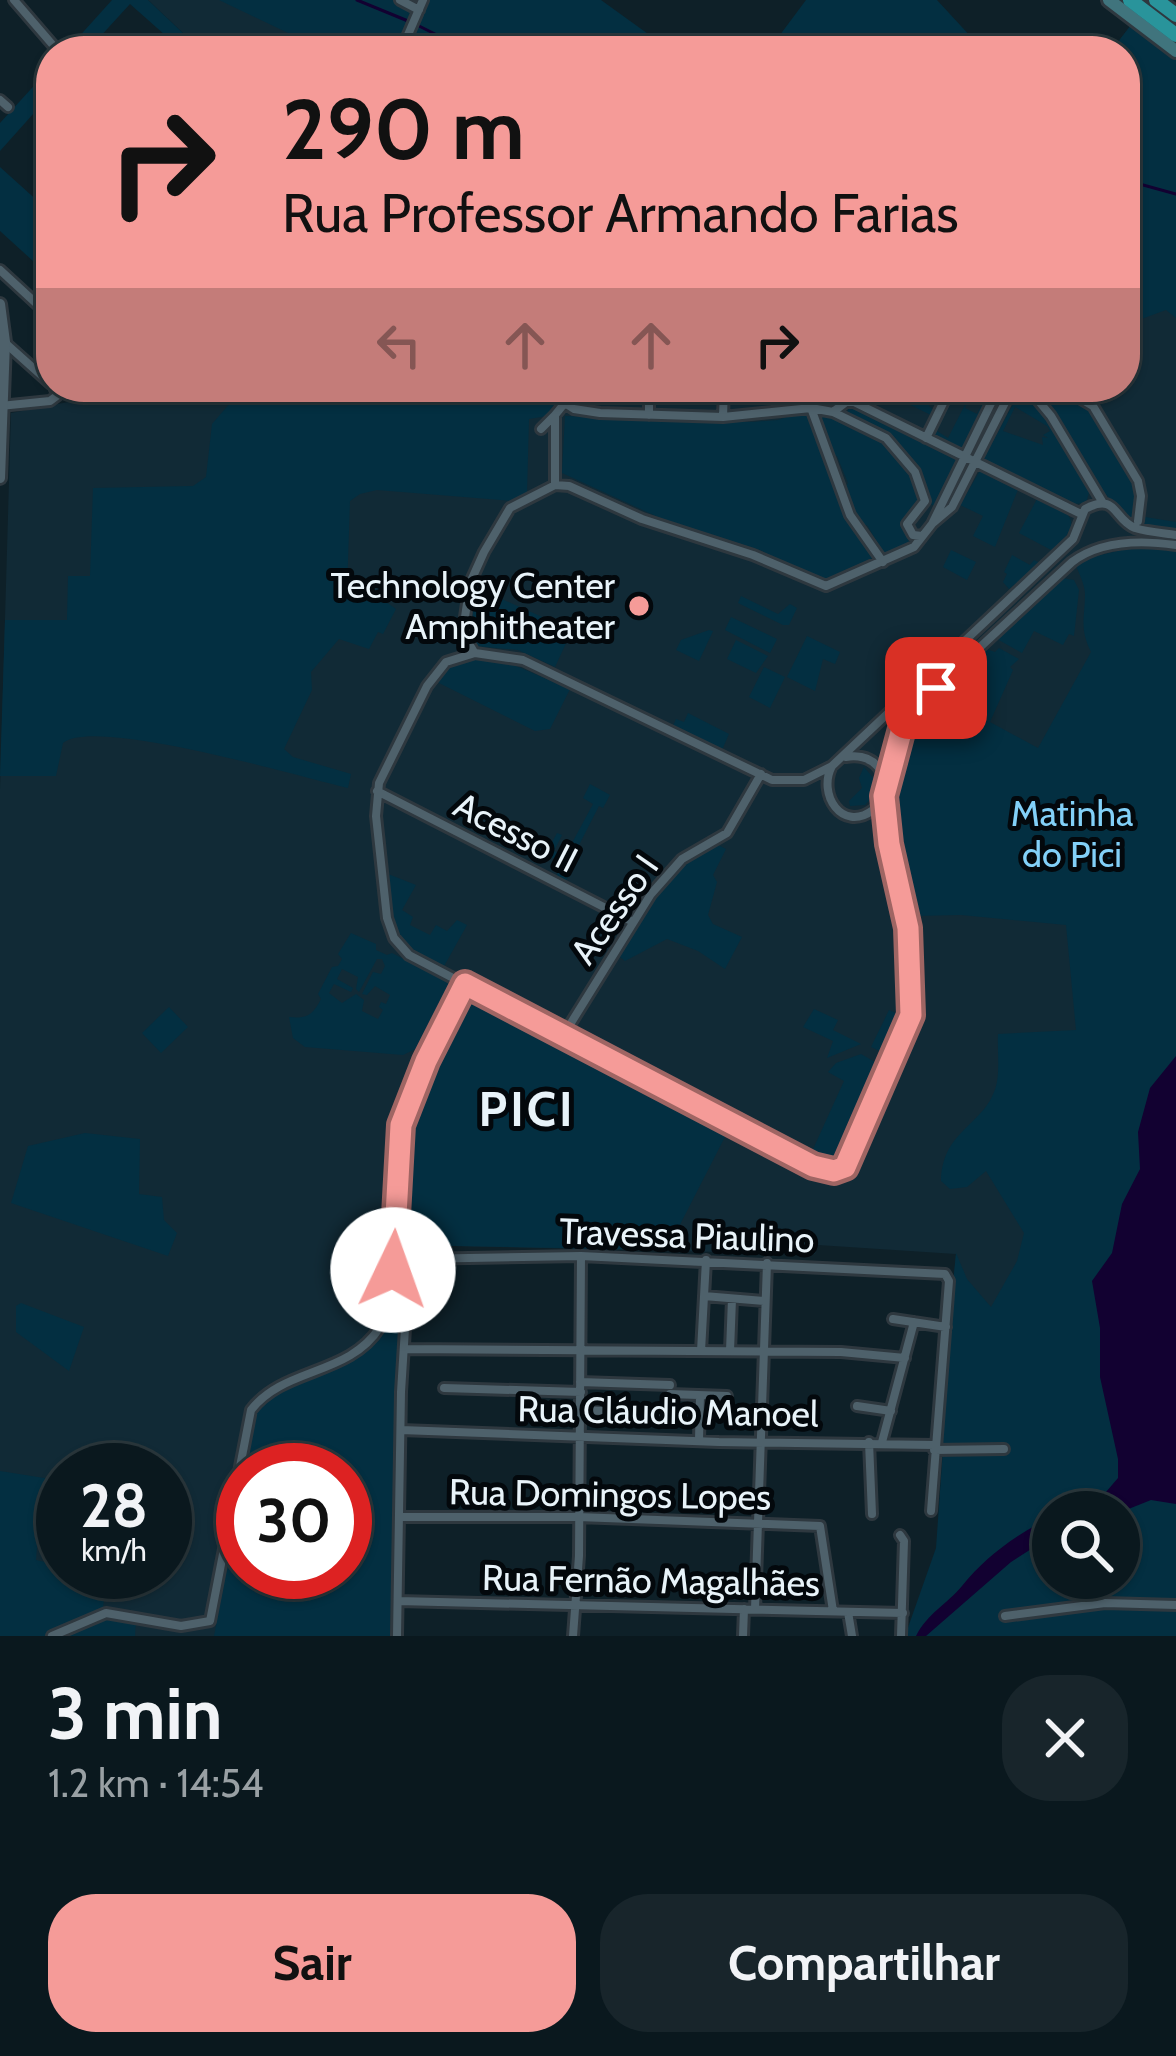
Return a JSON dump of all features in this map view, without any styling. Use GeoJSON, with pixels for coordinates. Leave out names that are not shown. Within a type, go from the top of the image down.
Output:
{"type":"FeatureCollection","features":[{"type":"Feature","properties":{"kind":"highway"},"geometry":{"type":"LineString","coordinates":[[1130,0],[1176,35]]}},
{"type":"Feature","properties":{"kind":"highway"},"geometry":{"type":"LineString","coordinates":[[1156,0],[1176,15]]}},
{"type":"Feature","properties":{"kind":"main road"},"geometry":{"type":"LineString","coordinates":[[1108,0],[1176,51]]}},
{"type":"Feature","properties":{"kind":"street"},"geometry":{"type":"LineString","coordinates":[[14,0],[45,36]]}},
{"type":"Feature","properties":{"kind":"street"},"geometry":{"type":"LineString","coordinates":[[400,0],[420,8],[409,36]]}},
{"type":"Feature","properties":{"kind":"street"},"geometry":{"type":"LineString","coordinates":[[0,270],[36,302]]}},
{"type":"Feature","properties":{"kind":"street"},"geometry":{"type":"LineString","coordinates":[[0,304],[0,474]]}},
{"type":"Feature","properties":{"kind":"street"},"geometry":{"type":"LineString","coordinates":[[2,340],[36,371]]}},
{"type":"Feature","properties":{"kind":"street"},"geometry":{"type":"LineString","coordinates":[[2,406],[37,402]]}},
{"type":"Feature","properties":{"kind":"street"},"geometry":{"type":"LineString","coordinates":[[561,402],[586,412],[649,415],[833,412],[875,430],[899,451],[923,487],[925,501],[908,524],[913,535],[923,536]]}},
{"type":"Feature","properties":{"kind":"street"},"geometry":{"type":"LineString","coordinates":[[649,402],[649,415]]}},
{"type":"Feature","properties":{"kind":"street"},"geometry":{"type":"LineString","coordinates":[[722,417],[723,402]]}},
{"type":"Feature","properties":{"kind":"street"},"geometry":{"type":"LineString","coordinates":[[833,412],[854,402],[1081,514]]}},
{"type":"Feature","properties":{"kind":"street"},"geometry":{"type":"LineString","coordinates":[[926,438],[944,402]]}},
{"type":"Feature","properties":{"kind":"street"},"geometry":{"type":"LineString","coordinates":[[475,653],[467,644],[465,629],[470,583],[510,508],[555,485],[569,485],[642,519],[753,555],[826,586],[909,552],[932,524],[950,512],[993,402]]}},
{"type":"Feature","properties":{"kind":"street"},"geometry":{"type":"LineString","coordinates":[[970,460],[1004,402]]}},
{"type":"Feature","properties":{"kind":"street"},"geometry":{"type":"LineString","coordinates":[[1040,402],[1103,503]]}},
{"type":"Feature","properties":{"kind":"street"},"geometry":{"type":"LineString","coordinates":[[1086,402],[1097,411],[1138,481],[1138,521]]}},
{"type":"Feature","properties":{"kind":"street"},"geometry":{"type":"LineString","coordinates":[[541,429],[564,404]]}},
{"type":"Feature","properties":{"kind":"street"},"geometry":{"type":"LineString","coordinates":[[811,409],[850,515],[883,562]]}},
{"type":"Feature","properties":{"kind":"street"},"geometry":{"type":"LineString","coordinates":[[555,485],[556,415]]}},
{"type":"Feature","properties":{"kind":"street"},"geometry":{"type":"LineString","coordinates":[[1176,535],[1132,527],[1113,507],[1091,505],[1081,514],[1073,538],[836,763],[826,776],[826,796],[841,812],[868,814],[885,791],[899,733],[911,711],[1080,555],[1135,541],[1176,545]]}},
{"type":"Feature","properties":{"kind":"street"},"geometry":{"type":"LineString","coordinates":[[919,509],[932,524]]}},
{"type":"Feature","properties":{"kind":"street"},"geometry":{"type":"LineString","coordinates":[[1113,547],[1122,536],[1123,518]]}},
{"type":"Feature","properties":{"kind":"street"},"geometry":{"type":"LineString","coordinates":[[1078,528],[1087,545],[1100,550]]}},
{"type":"Feature","properties":{"kind":"street"},"geometry":{"type":"LineString","coordinates":[[1028,582],[1039,592]]}},
{"type":"Feature","properties":{"kind":"street"},"geometry":{"type":"LineString","coordinates":[[449,660],[475,653],[523,660],[761,774],[790,783],[836,763],[867,758],[882,771],[889,844],[908,928],[911,1015],[849,1161],[840,1169],[813,1166],[410,955],[390,931],[377,791],[427,686],[449,660],[465,629]]}},
{"type":"Feature","properties":{"kind":"street","name":"Acesso I"},"geometry":{"type":"LineString","coordinates":[[566,1031],[632,921],[670,869],[722,838],[736,823],[761,774]]}},
{"type":"Feature","properties":{"kind":"street","name":"Acesso II"},"geometry":{"type":"LineString","coordinates":[[377,791],[632,921]]}},
{"type":"Feature","properties":{"kind":"street"},"geometry":{"type":"LineString","coordinates":[[52,1636],[106,1613],[181,1626],[210,1621],[251,1409],[277,1387],[346,1360],[368,1341],[387,1313],[401,1125],[426,1061],[465,984]]}},
{"type":"Feature","properties":{"kind":"street"},"geometry":{"type":"LineString","coordinates":[[573,1636],[581,1435],[581,1256]]}},
{"type":"Feature","properties":{"kind":"street","name":"Travessa Piaulino"},"geometry":{"type":"LineString","coordinates":[[405,1349],[409,1265],[420,1259],[581,1256],[945,1274],[949,1281],[946,1327]]}},
{"type":"Feature","properties":{"kind":"street"},"geometry":{"type":"LineString","coordinates":[[701,1351],[706,1260]]}},
{"type":"Feature","properties":{"kind":"street"},"geometry":{"type":"LineString","coordinates":[[743,1636],[757,1522],[767,1263]]}},
{"type":"Feature","properties":{"kind":"street"},"geometry":{"type":"LineString","coordinates":[[704,1296],[765,1301]]}},
{"type":"Feature","properties":{"kind":"street"},"geometry":{"type":"LineString","coordinates":[[730,1351],[732,1299]]}},
{"type":"Feature","properties":{"kind":"street"},"geometry":{"type":"LineString","coordinates":[[893,1319],[946,1327],[932,1511]]}},
{"type":"Feature","properties":{"kind":"street"},"geometry":{"type":"LineString","coordinates":[[882,1442],[914,1322]]}},
{"type":"Feature","properties":{"kind":"street"},"geometry":{"type":"LineString","coordinates":[[397,1636],[405,1349],[855,1352],[905,1358]]}},
{"type":"Feature","properties":{"kind":"street"},"geometry":{"type":"LineString","coordinates":[[445,1388],[580,1387],[728,1396]]}},
{"type":"Feature","properties":{"kind":"street"},"geometry":{"type":"LineString","coordinates":[[699,1440],[700,1396]]}},
{"type":"Feature","properties":{"kind":"street"},"geometry":{"type":"LineString","coordinates":[[857,1406],[891,1411]]}},
{"type":"Feature","properties":{"kind":"street"},"geometry":{"type":"LineString","coordinates":[[581,1410],[668,1414]]}},
{"type":"Feature","properties":{"kind":"street","name":"Rua Cláudio Manoel"},"geometry":{"type":"LineString","coordinates":[[401,1430],[1004,1449]]}},
{"type":"Feature","properties":{"kind":"street"},"geometry":{"type":"LineString","coordinates":[[869,1442],[872,1514]]}},
{"type":"Feature","properties":{"kind":"street","name":"Rua Domingos Lopes"},"geometry":{"type":"LineString","coordinates":[[400,1517],[578,1517],[820,1526],[833,1611]]}},
{"type":"Feature","properties":{"kind":"street"},"geometry":{"type":"LineString","coordinates":[[902,1538],[902,1636]]}},
{"type":"Feature","properties":{"kind":"street","name":"Rua Fernão Magalhães"},"geometry":{"type":"LineString","coordinates":[[398,1600],[903,1613]]}},
{"type":"Feature","properties":{"kind":"street"},"geometry":{"type":"LineString","coordinates":[[1005,1616],[1120,1602],[1176,1605]]}},
{"type":"Feature","properties":{"kind":"street"},"geometry":{"type":"LineString","coordinates":[[848,1612],[852,1636]]}},
{"type":"Feature","properties":{"kind":"shaded area"},"geometry":{"type":"Polygon","coordinates":[[[148,0],[260,0],[463,36],[186,36],[148,0]]]}},
{"type":"Feature","properties":{"kind":"shaded area"},"geometry":{"type":"Polygon","coordinates":[[[1131,25],[1176,59],[1176,1598],[1011,1636],[958,1447],[937,1448],[956,1254],[818,1245],[815,1254],[403,1245],[390,1636],[0,1636],[0,790],[11,413],[68,402],[1140,402],[1140,36],[1123,36],[1131,25]]]}},
{"type":"Feature","properties":{"kind":"shaded area"},"geometry":{"type":"Polygon","coordinates":[[[1176,1056],[1176,1504],[1151,1500],[1140,1504],[1140,1491],[1107,1491],[1118,1478],[1118,1459],[1100,1377],[1100,1328],[1092,1281],[1112,1253],[1122,1204],[1140,1169],[1138,1132],[1150,1088],[1176,1056]]]}},
{"type":"Feature","properties":{"kind":"shaded area"},"geometry":{"type":"Polygon","coordinates":[[[1032,1528],[1032,1548],[926,1636],[916,1636],[971,1575],[1032,1528]]]}},
{"type":"Feature","properties":{"kind":"green space"},"geometry":{"type":"Polygon","coordinates":[[[112,0],[148,0],[186,36],[166,36],[130,4],[101,36],[80,36],[112,0]]]}},
{"type":"Feature","properties":{"kind":"green space"},"geometry":{"type":"Polygon","coordinates":[[[219,0],[601,0],[651,36],[295,36],[219,0]]]}},
{"type":"Feature","properties":{"kind":"green space"},"geometry":{"type":"Polygon","coordinates":[[[806,0],[937,0],[970,36],[779,36],[806,0]]]}},
{"type":"Feature","properties":{"kind":"green space"},"geometry":{"type":"Polygon","coordinates":[[[1131,25],[1176,59],[1176,318],[1166,310],[1140,320],[1140,36],[1123,36],[1131,25]]]}},
{"type":"Feature","properties":{"kind":"green space"},"geometry":{"type":"Polygon","coordinates":[[[36,83],[36,111],[0,151],[0,123],[36,83]]]}},
{"type":"Feature","properties":{"kind":"green space"},"geometry":{"type":"Polygon","coordinates":[[[0,167],[36,199],[36,264],[0,231],[0,167]]]}},
{"type":"Feature","properties":{"kind":"green space"},"geometry":{"type":"Polygon","coordinates":[[[231,402],[555,403],[547,416],[529,419],[527,493],[514,501],[377,490],[350,501],[347,590],[375,594],[396,609],[369,649],[339,639],[311,672],[312,690],[284,749],[293,757],[351,774],[348,788],[200,751],[114,737],[82,737],[63,743],[56,776],[0,776],[5,620],[67,620],[68,576],[90,576],[93,488],[193,486],[206,477],[212,424],[231,402]]]}},
{"type":"Feature","properties":{"kind":"green space"},"geometry":{"type":"Polygon","coordinates":[[[904,402],[931,402],[931,415],[904,402]]]}},
{"type":"Feature","properties":{"kind":"green space"},"geometry":{"type":"Polygon","coordinates":[[[947,402],[952,402],[937,431],[948,438],[966,402],[965,408],[977,414],[987,402],[961,452],[936,440],[932,432],[947,402]]]}},
{"type":"Feature","properties":{"kind":"green space"},"geometry":{"type":"Polygon","coordinates":[[[1014,402],[1031,402],[1042,408],[1090,489],[1086,503],[1072,504],[986,462],[1014,402]],[[1015,407],[1003,431],[1043,445],[1042,437],[1048,438],[1043,435],[1050,431],[1015,407]]]}},
{"type":"Feature","properties":{"kind":"green space"},"geometry":{"type":"Polygon","coordinates":[[[1047,402],[1095,402],[1143,484],[1145,517],[1176,522],[1176,531],[1143,525],[1123,512],[1095,480],[1047,402]]]}},
{"type":"Feature","properties":{"kind":"green space"},"geometry":{"type":"Polygon","coordinates":[[[850,404],[957,457],[937,508],[929,503],[910,459],[889,438],[847,413],[850,404]]]}},
{"type":"Feature","properties":{"kind":"green space"},"geometry":{"type":"Polygon","coordinates":[[[798,413],[809,416],[848,522],[877,556],[821,581],[760,550],[660,518],[562,473],[565,416],[753,422],[798,413]]]}},
{"type":"Feature","properties":{"kind":"green space"},"geometry":{"type":"Polygon","coordinates":[[[818,413],[865,431],[910,466],[920,496],[904,520],[910,547],[886,557],[867,525],[860,528],[843,490],[848,483],[837,456],[830,455],[818,413]]]}},
{"type":"Feature","properties":{"kind":"green space"},"geometry":{"type":"Polygon","coordinates":[[[981,469],[1019,487],[995,547],[973,536],[983,516],[960,505],[981,469]]]}},
{"type":"Feature","properties":{"kind":"green space"},"geometry":{"type":"Polygon","coordinates":[[[1038,497],[1070,519],[1069,532],[1053,551],[1019,533],[1038,497]]]}},
{"type":"Feature","properties":{"kind":"green space","name":"Matinha do Pici"},"geometry":{"type":"Polygon","coordinates":[[[1143,545],[1176,548],[1176,1636],[905,1636],[936,1548],[943,1449],[937,1448],[956,1253],[967,1279],[991,1307],[1017,1261],[1024,1233],[986,1171],[967,1187],[950,1189],[941,1181],[943,1165],[955,1140],[994,1092],[998,1034],[1076,1030],[1066,925],[961,915],[914,916],[895,822],[895,774],[910,728],[927,705],[960,673],[981,683],[984,677],[970,664],[986,649],[995,652],[999,648],[1019,659],[1010,667],[1013,670],[990,722],[1038,748],[1091,652],[1084,629],[1085,591],[1076,565],[1143,545]]]}},
{"type":"Feature","properties":{"kind":"green space"},"geometry":{"type":"Polygon","coordinates":[[[951,550],[976,562],[967,580],[943,567],[951,550]]]}},
{"type":"Feature","properties":{"kind":"green space"},"geometry":{"type":"Polygon","coordinates":[[[1012,555],[1030,565],[1034,560],[1040,563],[1009,589],[1003,582],[1012,555]]]}},
{"type":"Feature","properties":{"kind":"green space"},"geometry":{"type":"Polygon","coordinates":[[[1062,578],[1074,580],[1079,590],[1074,636],[1069,634],[1063,645],[1034,631],[1022,653],[997,639],[1062,578]]]}},
{"type":"Feature","properties":{"kind":"green space"},"geometry":{"type":"Polygon","coordinates":[[[475,587],[569,629],[575,624],[555,667],[518,650],[475,646],[471,639],[475,587]]]}},
{"type":"Feature","properties":{"kind":"green space"},"geometry":{"type":"Polygon","coordinates":[[[741,596],[778,614],[790,604],[797,608],[789,625],[783,625],[738,603],[741,596]]]}},
{"type":"Feature","properties":{"kind":"green space"},"geometry":{"type":"Polygon","coordinates":[[[731,617],[777,639],[770,653],[725,630],[731,617]]]}},
{"type":"Feature","properties":{"kind":"green space"},"geometry":{"type":"Polygon","coordinates":[[[713,631],[699,661],[676,650],[681,640],[713,631]]]}},
{"type":"Feature","properties":{"kind":"green space"},"geometry":{"type":"Polygon","coordinates":[[[807,636],[840,652],[835,664],[823,659],[815,691],[787,677],[807,636]]]}},
{"type":"Feature","properties":{"kind":"green space"},"geometry":{"type":"Polygon","coordinates":[[[736,640],[768,656],[756,673],[727,659],[736,640]]]}},
{"type":"Feature","properties":{"kind":"green space"},"geometry":{"type":"Polygon","coordinates":[[[468,659],[502,660],[570,689],[550,729],[535,731],[437,682],[449,667],[468,659]]]}},
{"type":"Feature","properties":{"kind":"green space"},"geometry":{"type":"Polygon","coordinates":[[[764,667],[785,677],[770,708],[749,697],[764,667]]]}},
{"type":"Feature","properties":{"kind":"green space"},"geometry":{"type":"Polygon","coordinates":[[[688,713],[729,734],[722,750],[673,726],[676,719],[684,722],[688,713]]]}},
{"type":"Feature","properties":{"kind":"green space"},"geometry":{"type":"Polygon","coordinates":[[[864,767],[875,780],[875,794],[865,805],[850,806],[849,801],[862,788],[859,778],[864,767]]]}},
{"type":"Feature","properties":{"kind":"green space"},"geometry":{"type":"Polygon","coordinates":[[[590,784],[610,795],[603,808],[599,806],[565,882],[556,877],[562,863],[546,854],[557,833],[562,835],[554,851],[565,856],[593,804],[583,798],[590,784]]]}},
{"type":"Feature","properties":{"kind":"green space"},"geometry":{"type":"Polygon","coordinates":[[[718,845],[726,849],[713,875],[717,882],[708,915],[713,924],[742,937],[725,969],[667,939],[625,961],[619,956],[634,922],[657,891],[686,864],[718,845]]]}},
{"type":"Feature","properties":{"kind":"green space"},"geometry":{"type":"Polygon","coordinates":[[[388,874],[416,885],[402,910],[413,917],[410,925],[430,935],[436,925],[447,931],[457,920],[467,925],[443,968],[414,950],[398,931],[388,874]]]}},
{"type":"Feature","properties":{"kind":"green space"},"geometry":{"type":"Polygon","coordinates":[[[351,933],[376,944],[376,950],[392,953],[455,985],[430,1042],[403,1055],[305,1047],[293,1038],[289,1017],[309,1015],[315,1009],[332,967],[342,959],[338,954],[351,933]],[[377,959],[359,992],[358,977],[342,969],[337,979],[353,988],[351,992],[334,984],[329,993],[342,1003],[356,994],[364,1000],[362,1011],[378,1019],[381,1002],[386,1004],[390,995],[375,986],[362,994],[373,972],[381,974],[382,959],[377,959]]]}},
{"type":"Feature","properties":{"kind":"green space"},"geometry":{"type":"Polygon","coordinates":[[[468,994],[729,1129],[667,1250],[402,1245],[405,1138],[413,1106],[468,994]]]}},
{"type":"Feature","properties":{"kind":"green space"},"geometry":{"type":"Polygon","coordinates":[[[169,1007],[188,1027],[161,1053],[142,1033],[169,1007]]]}},
{"type":"Feature","properties":{"kind":"green space"},"geometry":{"type":"Polygon","coordinates":[[[814,1009],[838,1020],[833,1030],[861,1044],[827,1058],[833,1041],[803,1027],[814,1009]]]}},
{"type":"Feature","properties":{"kind":"green space"},"geometry":{"type":"Polygon","coordinates":[[[889,1010],[905,1017],[902,1032],[886,1054],[871,1047],[889,1010]]]}},
{"type":"Feature","properties":{"kind":"green space"},"geometry":{"type":"Polygon","coordinates":[[[861,1054],[882,1066],[844,1163],[836,1166],[809,1158],[844,1081],[828,1072],[836,1063],[861,1054]]]}},
{"type":"Feature","properties":{"kind":"green space"},"geometry":{"type":"Polygon","coordinates":[[[85,1133],[140,1139],[139,1194],[162,1197],[164,1220],[177,1233],[168,1256],[11,1203],[28,1146],[85,1133]]]}},
{"type":"Feature","properties":{"kind":"green space"},"geometry":{"type":"Polygon","coordinates":[[[395,1300],[400,1300],[390,1636],[214,1636],[221,1599],[372,1599],[372,1443],[250,1443],[257,1406],[272,1391],[349,1361],[383,1329],[395,1300]]]}},
{"type":"Feature","properties":{"kind":"green space"},"geometry":{"type":"Polygon","coordinates":[[[21,1303],[84,1327],[69,1371],[16,1332],[16,1306],[21,1303]]]}},
{"type":"Feature","properties":{"kind":"green space"},"geometry":{"type":"Polygon","coordinates":[[[0,1471],[36,1477],[36,1599],[104,1599],[103,1607],[45,1636],[0,1636],[0,1471]]]}},
{"type":"Feature","properties":{"kind":"green space"},"geometry":{"type":"Polygon","coordinates":[[[105,1616],[136,1620],[135,1636],[60,1636],[105,1616]]]}},
{"type":"Feature","properties":{"kind":"waterway"},"geometry":{"type":"LineString","coordinates":[[357,0],[408,21]]}},
{"type":"Feature","properties":{"kind":"waterway"},"geometry":{"type":"LineString","coordinates":[[417,25],[439,36]]}},
{"type":"Feature","properties":{"kind":"waterway"},"geometry":{"type":"LineString","coordinates":[[1140,184],[1176,194]]}},
{"type":"Feature","properties":{"kind":"place","name":"Technology Center Amphitheater"},"geometry":{"type":"Point","coordinates":[639,606]}},
{"type":"Feature","properties":{"kind":"district","name":"PICI"},"geometry":{"type":"Point","coordinates":[527,1109]}},
{"type":"Feature","properties":{"kind":"route"},"geometry":{"type":"LineString","coordinates":[[393,1270],[401,1125],[426,1061],[465,984],[813,1166],[834,1171],[845,1167],[911,1015],[908,928],[889,844],[884,796],[904,721],[936,688]]}}]}
